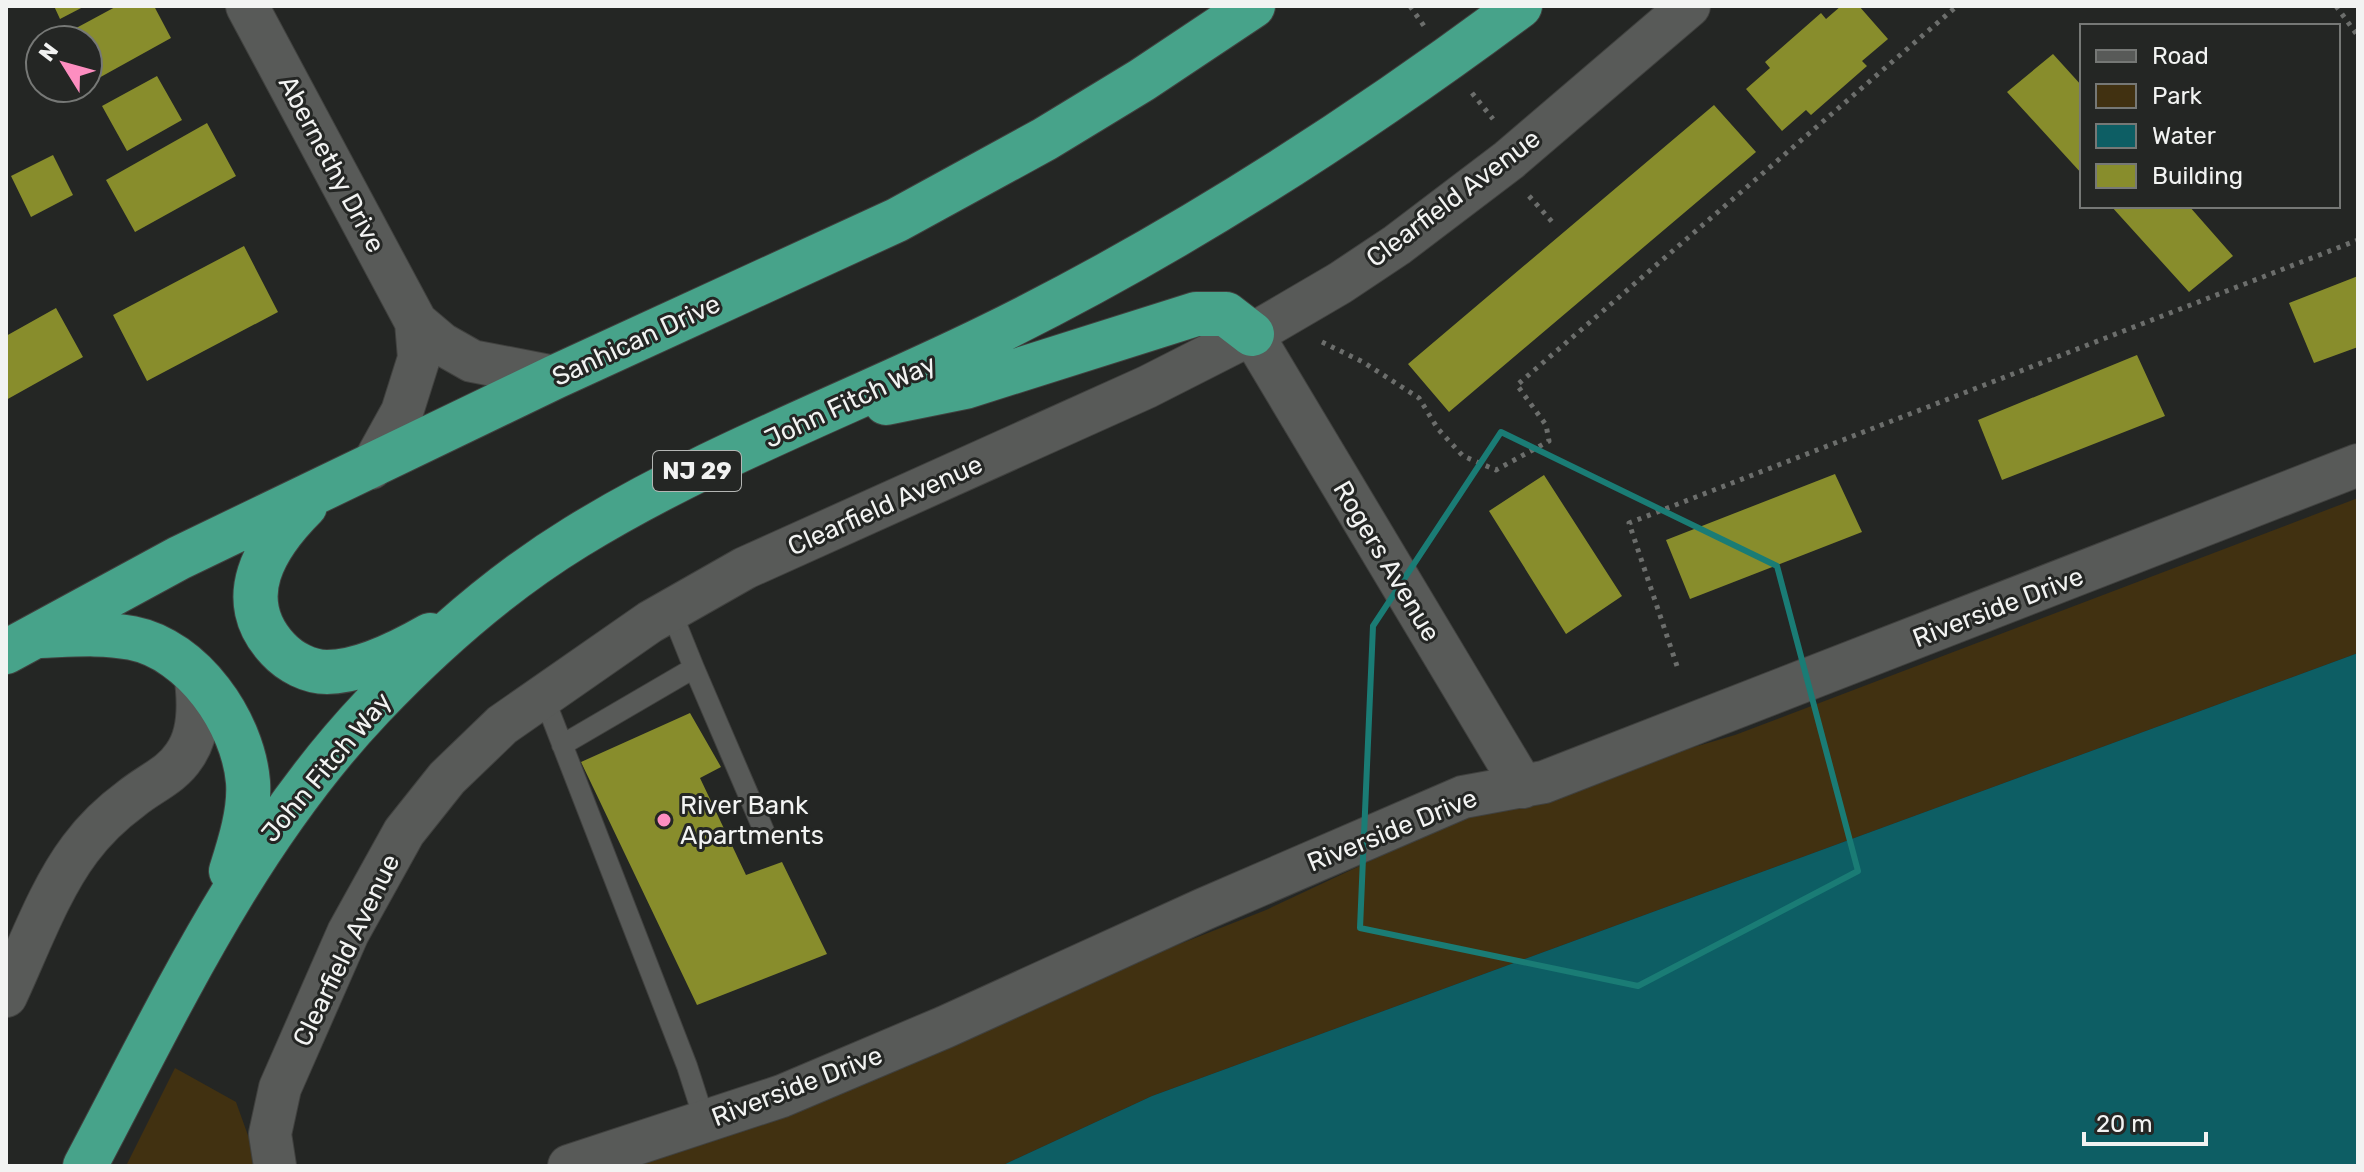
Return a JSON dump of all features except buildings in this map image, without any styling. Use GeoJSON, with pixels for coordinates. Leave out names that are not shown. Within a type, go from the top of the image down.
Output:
{"type":"FeatureCollection","features":[{"type":"Feature","properties":{"kind":"highway","name":"John Fitch Way"},"geometry":{"type":"LineString","coordinates":[[85,1166],[216,919],[251,860],[291,803],[371,707],[480,607],[574,539],[628,507],[695,472],[989,336],[1120,268],[1260,186],[1447,61],[1520,6]]}},
{"type":"Feature","properties":{"kind":"highway","name":"Sanhican Drive"},"geometry":{"type":"LineString","coordinates":[[15,643],[179,558],[555,377],[910,212],[1045,139],[1142,80],[1251,7]]}},
{"type":"Feature","properties":{"kind":"highway"},"geometry":{"type":"LineString","coordinates":[[817,417],[965,387],[1196,314],[1226,314],[1252,334]]}},
{"type":"Feature","properties":{"kind":"highway"},"geometry":{"type":"LineString","coordinates":[[318,492],[272,543],[258,576],[257,610],[260,622],[266,635],[284,656],[311,669],[327,672],[348,669],[423,639],[480,607]]}},
{"type":"Feature","properties":{"kind":"highway"},"geometry":{"type":"LineString","coordinates":[[15,643],[85,634],[134,638],[169,654],[210,688],[229,718],[248,780],[248,799],[239,846],[216,919]]}},
{"type":"Feature","properties":{"kind":"street","name":"Abernethy Drive"},"geometry":{"type":"LineString","coordinates":[[247,6],[416,322],[442,344],[472,361],[555,377]]}},
{"type":"Feature","properties":{"kind":"street","name":"Clearfield Avenue"},"geometry":{"type":"LineString","coordinates":[[275,1166],[270,1134],[280,1088],[348,933],[404,832],[447,778],[502,725],[671,611],[745,568],[1147,387],[1252,334],[1340,283],[1397,245],[1509,160],[1689,6]]}},
{"type":"Feature","properties":{"kind":"street","name":"Abernethy Drive"},"geometry":{"type":"LineString","coordinates":[[371,468],[402,412],[419,358],[416,322]]}},
{"type":"Feature","properties":{"kind":"street","name":"Rogers Avenue"},"geometry":{"type":"LineString","coordinates":[[1252,334],[1523,787]]}},
{"type":"Feature","properties":{"kind":"street","name":"Riverside Drive"},"geometry":{"type":"LineString","coordinates":[[569,1166],[782,1096],[1463,797],[1503,787],[1523,787],[1574,770],[2358,465]]}},
{"type":"Feature","properties":{"kind":"street"},"geometry":{"type":"LineString","coordinates":[[6,996],[65,872],[80,849],[100,826],[132,798],[167,774],[185,756],[194,735],[198,712],[195,673]]}},
{"type":"Feature","properties":{"kind":"lane"},"geometry":{"type":"LineString","coordinates":[[671,611],[764,831]]}},
{"type":"Feature","properties":{"kind":"lane"},"geometry":{"type":"LineString","coordinates":[[562,745],[694,668]]}},
{"type":"Feature","properties":{"kind":"lane"},"geometry":{"type":"LineString","coordinates":[[543,695],[687,1066],[705,1122]]}},
{"type":"Feature","properties":{"kind":"path"},"geometry":{"type":"LineString","coordinates":[[1314,338],[1363,362],[1419,398],[1438,429],[1463,456],[1496,470],[1549,441],[1546,425],[1517,385],[1957,6]]}},
{"type":"Feature","properties":{"kind":"path"},"geometry":{"type":"LineString","coordinates":[[2336,6],[2358,36]]}},
{"type":"Feature","properties":{"kind":"path"},"geometry":{"type":"LineString","coordinates":[[1521,188],[1555,225]]}},
{"type":"Feature","properties":{"kind":"path"},"geometry":{"type":"LineString","coordinates":[[1677,666],[1629,523],[2358,240]]}},
{"type":"Feature","properties":{"kind":"highlighted area"},"geometry":{"type":"Polygon","coordinates":[[[1501,432],[1777,566],[1858,871],[1638,986],[1360,928],[1373,626],[1501,432]]]}},
{"type":"Feature","properties":{"kind":"green space"},"geometry":{"type":"Polygon","coordinates":[[[2358,498],[2358,653],[1152,1096],[1001,1166],[618,1166],[1266,910],[1477,811],[1735,735],[2358,498]]]}},
{"type":"Feature","properties":{"kind":"green space"},"geometry":{"type":"Polygon","coordinates":[[[175,1068],[236,1102],[259,1166],[126,1166],[175,1068]]]}},
{"type":"Feature","properties":{"kind":"water"},"geometry":{"type":"Polygon","coordinates":[[[2358,653],[2358,1166],[1001,1166],[1152,1096],[2358,653]]]}},
{"type":"Feature","properties":{"kind":"place","name":"River Bank Apartments"},"geometry":{"type":"Point","coordinates":[664,820]}}]}
